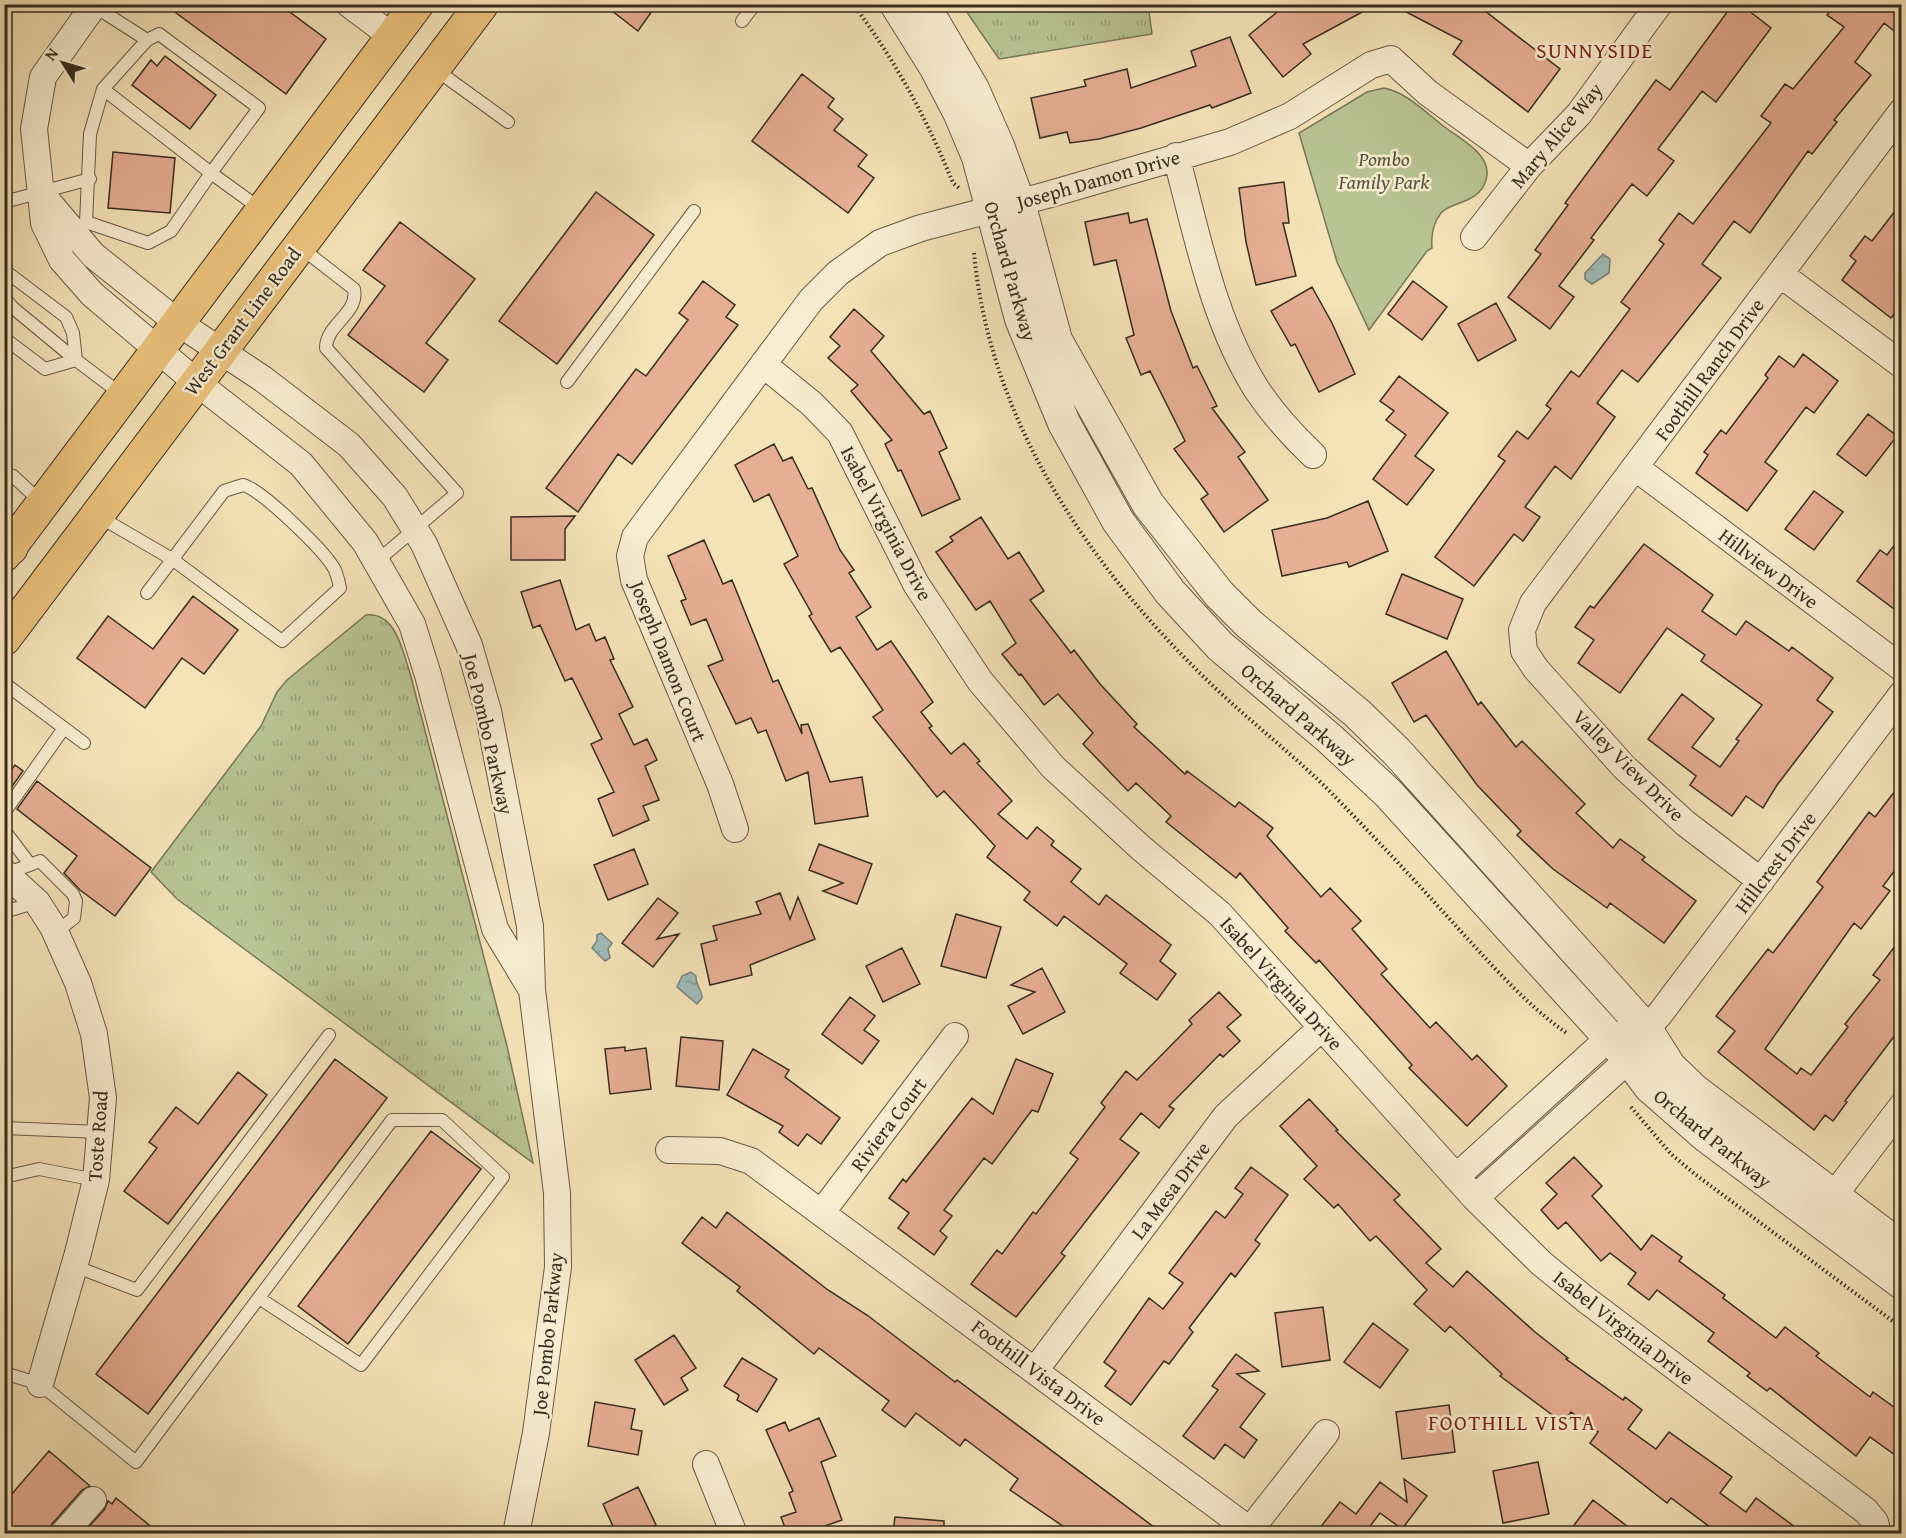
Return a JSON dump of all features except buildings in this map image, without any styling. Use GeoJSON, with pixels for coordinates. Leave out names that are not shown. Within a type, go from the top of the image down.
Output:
{"type":"FeatureCollection","features":[{"type":"Feature","properties":{"kind":"main road"},"geometry":{"type":"LineString","coordinates":[[7,551],[417,4]]}},
{"type":"Feature","properties":{"kind":"main road","name":"West Grant Line Road"},"geometry":{"type":"LineString","coordinates":[[4,639],[482,4]]}},
{"type":"Feature","properties":{"kind":"street"},"geometry":{"type":"LineString","coordinates":[[349,4],[393,37]]}},
{"type":"Feature","properties":{"kind":"street","name":"Orchard Parkway"},"geometry":{"type":"LineString","coordinates":[[896,4],[931,59],[959,112],[978,157],[1006,205],[1056,340],[1148,504],[1234,609],[1357,713],[1397,752],[1646,1029],[1670,1067],[1902,1283]]}},
{"type":"Feature","properties":{"kind":"street","name":"Orchard Parkway"},"geometry":{"type":"LineString","coordinates":[[923,4],[972,89],[998,146],[1021,319],[1064,423],[1118,521],[1170,592],[1220,646],[1329,738],[1388,793],[1619,1048],[1650,1087],[1680,1114],[1824,1208],[1902,1248]]}},
{"type":"Feature","properties":{"kind":"street","name":"Mary Alice Way"},"geometry":{"type":"LineString","coordinates":[[1474,237],[1529,166],[1579,114],[1659,4]]}},
{"type":"Feature","properties":{"kind":"street","name":"Joe Pombo Parkway"},"geometry":{"type":"LineString","coordinates":[[94,5],[42,77],[34,129],[44,223],[62,260],[92,294],[196,382],[301,464],[358,534],[376,562],[416,635],[495,929],[531,990]]}},
{"type":"Feature","properties":{"kind":"street","name":"Joseph Damon Drive"},"geometry":{"type":"LineString","coordinates":[[663,499],[811,300],[838,273],[880,243],[921,228],[1230,142],[1290,116],[1371,65],[1391,59],[1428,93],[1529,166]]}},
{"type":"Feature","properties":{"kind":"street","name":"Foothill Ranch Drive"},"geometry":{"type":"LineString","coordinates":[[1522,630],[1533,603],[1902,111]]}},
{"type":"Feature","properties":{"kind":"street"},"geometry":{"type":"LineString","coordinates":[[1176,156],[1207,273],[1234,345],[1256,388],[1275,416],[1313,455]]}},
{"type":"Feature","properties":{"kind":"street","name":"Joe Pombo Parkway"},"geometry":{"type":"LineString","coordinates":[[40,192],[93,255],[177,322],[220,350],[349,445],[394,497],[416,530],[468,645],[488,711],[530,926],[531,990],[557,1193],[558,1267],[536,1433],[516,1533]]}},
{"type":"Feature","properties":{"kind":"street"},"geometry":{"type":"LineString","coordinates":[[1780,274],[1902,365]]}},
{"type":"Feature","properties":{"kind":"street","name":"Isabel Virginia Drive"},"geometry":{"type":"LineString","coordinates":[[764,364],[812,404],[840,433],[916,584],[980,681],[1053,767],[1141,848],[1221,914],[1475,1198],[1541,1263],[1585,1299],[1866,1511],[1875,1522],[1878,1533]]}},
{"type":"Feature","properties":{"kind":"street","name":"Hillview Drive"},"geometry":{"type":"LineString","coordinates":[[1636,468],[1902,668]]}},
{"type":"Feature","properties":{"kind":"street","name":"Joseph Damon Court"},"geometry":{"type":"LineString","coordinates":[[663,499],[635,537],[630,556],[634,580],[720,784],[735,829]]}},
{"type":"Feature","properties":{"kind":"street","name":"Valley View Drive"},"geometry":{"type":"LineString","coordinates":[[1522,630],[1524,651],[1536,669],[1624,767],[1685,823],[1761,881]]}},
{"type":"Feature","properties":{"kind":"street","name":"Hillcrest Drive"},"geometry":{"type":"LineString","coordinates":[[1646,1029],[1659,1015],[1902,694]]}},
{"type":"Feature","properties":{"kind":"street","name":"Toste Road"},"geometry":{"type":"LineString","coordinates":[[5,873],[37,902],[53,927],[78,983],[94,1034],[103,1098],[96,1180],[40,1384]]}},
{"type":"Feature","properties":{"kind":"street","name":"La Mesa Drive"},"geometry":{"type":"LineString","coordinates":[[1036,1370],[1226,1116],[1322,1027]]}},
{"type":"Feature","properties":{"kind":"street"},"geometry":{"type":"LineString","coordinates":[[1456,1177],[1646,1029]]}},
{"type":"Feature","properties":{"kind":"street","name":"Riviera Court"},"geometry":{"type":"LineString","coordinates":[[822,1212],[955,1036]]}},
{"type":"Feature","properties":{"kind":"street"},"geometry":{"type":"LineString","coordinates":[[1475,1198],[1619,1048]]}},
{"type":"Feature","properties":{"kind":"street"},"geometry":{"type":"LineString","coordinates":[[1824,1208],[1902,1106]]}},
{"type":"Feature","properties":{"kind":"street","name":"Foothill Vista Drive"},"geometry":{"type":"LineString","coordinates":[[669,1150],[720,1151],[751,1161],[1252,1532]]}},
{"type":"Feature","properties":{"kind":"street"},"geometry":{"type":"LineString","coordinates":[[1252,1532],[1326,1433]]}},
{"type":"Feature","properties":{"kind":"street"},"geometry":{"type":"LineString","coordinates":[[706,1464],[734,1533]]}},
{"type":"Feature","properties":{"kind":"street"},"geometry":{"type":"LineString","coordinates":[[63,1533],[93,1500]]}},
{"type":"Feature","properties":{"kind":"lane"},"geometry":{"type":"LineString","coordinates":[[742,21],[755,4]]}},
{"type":"Feature","properties":{"kind":"lane"},"geometry":{"type":"LineString","coordinates":[[94,5],[147,40]]}},
{"type":"Feature","properties":{"kind":"lane"},"geometry":{"type":"LineString","coordinates":[[159,34],[259,108],[171,231],[148,243],[86,222],[90,179],[90,134],[103,89],[147,40],[159,34]]}},
{"type":"Feature","properties":{"kind":"lane"},"geometry":{"type":"LineString","coordinates":[[434,69],[508,122]]}},
{"type":"Feature","properties":{"kind":"lane"},"geometry":{"type":"LineString","coordinates":[[103,89],[211,173],[263,210]]}},
{"type":"Feature","properties":{"kind":"lane"},"geometry":{"type":"LineString","coordinates":[[4,202],[90,179]]}},
{"type":"Feature","properties":{"kind":"lane"},"geometry":{"type":"LineString","coordinates":[[567,382],[694,211]]}},
{"type":"Feature","properties":{"kind":"lane"},"geometry":{"type":"LineString","coordinates":[[298,246],[354,289],[356,297],[352,307],[328,334],[326,348],[457,493],[376,562]]}},
{"type":"Feature","properties":{"kind":"lane"},"geometry":{"type":"LineString","coordinates":[[4,270],[66,316],[73,333],[76,360]]}},
{"type":"Feature","properties":{"kind":"lane"},"geometry":{"type":"LineString","coordinates":[[4,297],[12,307],[123,396]]}},
{"type":"Feature","properties":{"kind":"lane"},"geometry":{"type":"LineString","coordinates":[[4,338],[45,369],[76,360]]}},
{"type":"Feature","properties":{"kind":"lane"},"geometry":{"type":"LineString","coordinates":[[4,473],[13,476],[42,503]]}},
{"type":"Feature","properties":{"kind":"lane"},"geometry":{"type":"LineString","coordinates":[[97,515],[172,559],[282,641],[340,588],[335,571],[323,555],[260,492],[243,485],[224,491],[172,559],[147,593]]}},
{"type":"Feature","properties":{"kind":"lane"},"geometry":{"type":"LineString","coordinates":[[4,683],[84,743]]}},
{"type":"Feature","properties":{"kind":"lane"},"geometry":{"type":"LineString","coordinates":[[4,813],[64,728]]}},
{"type":"Feature","properties":{"kind":"lane"},"geometry":{"type":"LineString","coordinates":[[4,830],[29,863]]}},
{"type":"Feature","properties":{"kind":"lane"},"geometry":{"type":"LineString","coordinates":[[5,873],[40,861],[48,866],[76,901],[74,918],[65,925],[53,927]]}},
{"type":"Feature","properties":{"kind":"lane"},"geometry":{"type":"LineString","coordinates":[[4,912],[37,902]]}},
{"type":"Feature","properties":{"kind":"lane"},"geometry":{"type":"LineString","coordinates":[[74,1266],[137,1290],[328,1035]]}},
{"type":"Feature","properties":{"kind":"lane"},"geometry":{"type":"LineString","coordinates":[[4,1373],[40,1384],[136,1462],[392,1120],[442,1120],[503,1177],[361,1365],[259,1298]]}},
{"type":"Feature","properties":{"kind":"lane"},"geometry":{"type":"LineString","coordinates":[[4,1128],[100,1132]]}},
{"type":"Feature","properties":{"kind":"lane"},"geometry":{"type":"LineString","coordinates":[[4,1177],[39,1169],[96,1180]]}},
{"type":"Feature","properties":{"kind":"path"},"geometry":{"type":"LineString","coordinates":[[853,4],[884,45],[928,123],[953,183],[959,187]]}},
{"type":"Feature","properties":{"kind":"path"},"geometry":{"type":"LineString","coordinates":[[1626,1099],[1647,1128],[1696,1175],[1902,1328]]}},
{"type":"Feature","properties":{"kind":"green space"},"geometry":{"type":"Polygon","coordinates":[[[962,5],[1139,5],[1149,12],[1152,34],[999,59],[962,5]]]}},
{"type":"Feature","properties":{"kind":"green space","name":"Pombo Family Park"},"geometry":{"type":"Polygon","coordinates":[[[1384,88],[1409,99],[1476,150],[1486,165],[1487,174],[1484,186],[1472,198],[1447,208],[1441,213],[1433,230],[1432,248],[1427,251],[1369,330],[1337,262],[1299,133],[1367,92],[1384,88]]]}},
{"type":"Feature","properties":{"kind":"green space"},"geometry":{"type":"Polygon","coordinates":[[[366,615],[376,616],[391,626],[410,673],[507,1046],[533,1163],[177,899],[151,872],[261,726],[277,692],[287,680],[366,615]]]}},
{"type":"Feature","properties":{"kind":"water"},"geometry":{"type":"Polygon","coordinates":[[[1603,254],[1610,259],[1609,273],[1592,284],[1585,279],[1585,273],[1603,254]]]}},
{"type":"Feature","properties":{"kind":"water"},"geometry":{"type":"Polygon","coordinates":[[[601,933],[612,943],[608,949],[610,958],[605,961],[592,948],[597,941],[597,935],[601,933]]]}},
{"type":"Feature","properties":{"kind":"water"},"geometry":{"type":"Polygon","coordinates":[[[691,972],[696,976],[702,995],[697,1004],[677,987],[682,976],[691,972]]]}},
{"type":"Feature","properties":{"kind":"district","name":"SUNNYSIDE"},"geometry":{"type":"Point","coordinates":[1595,50]}},
{"type":"Feature","properties":{"kind":"district","name":"FOOTHILL VISTA"},"geometry":{"type":"Point","coordinates":[1512,1422]}}]}
